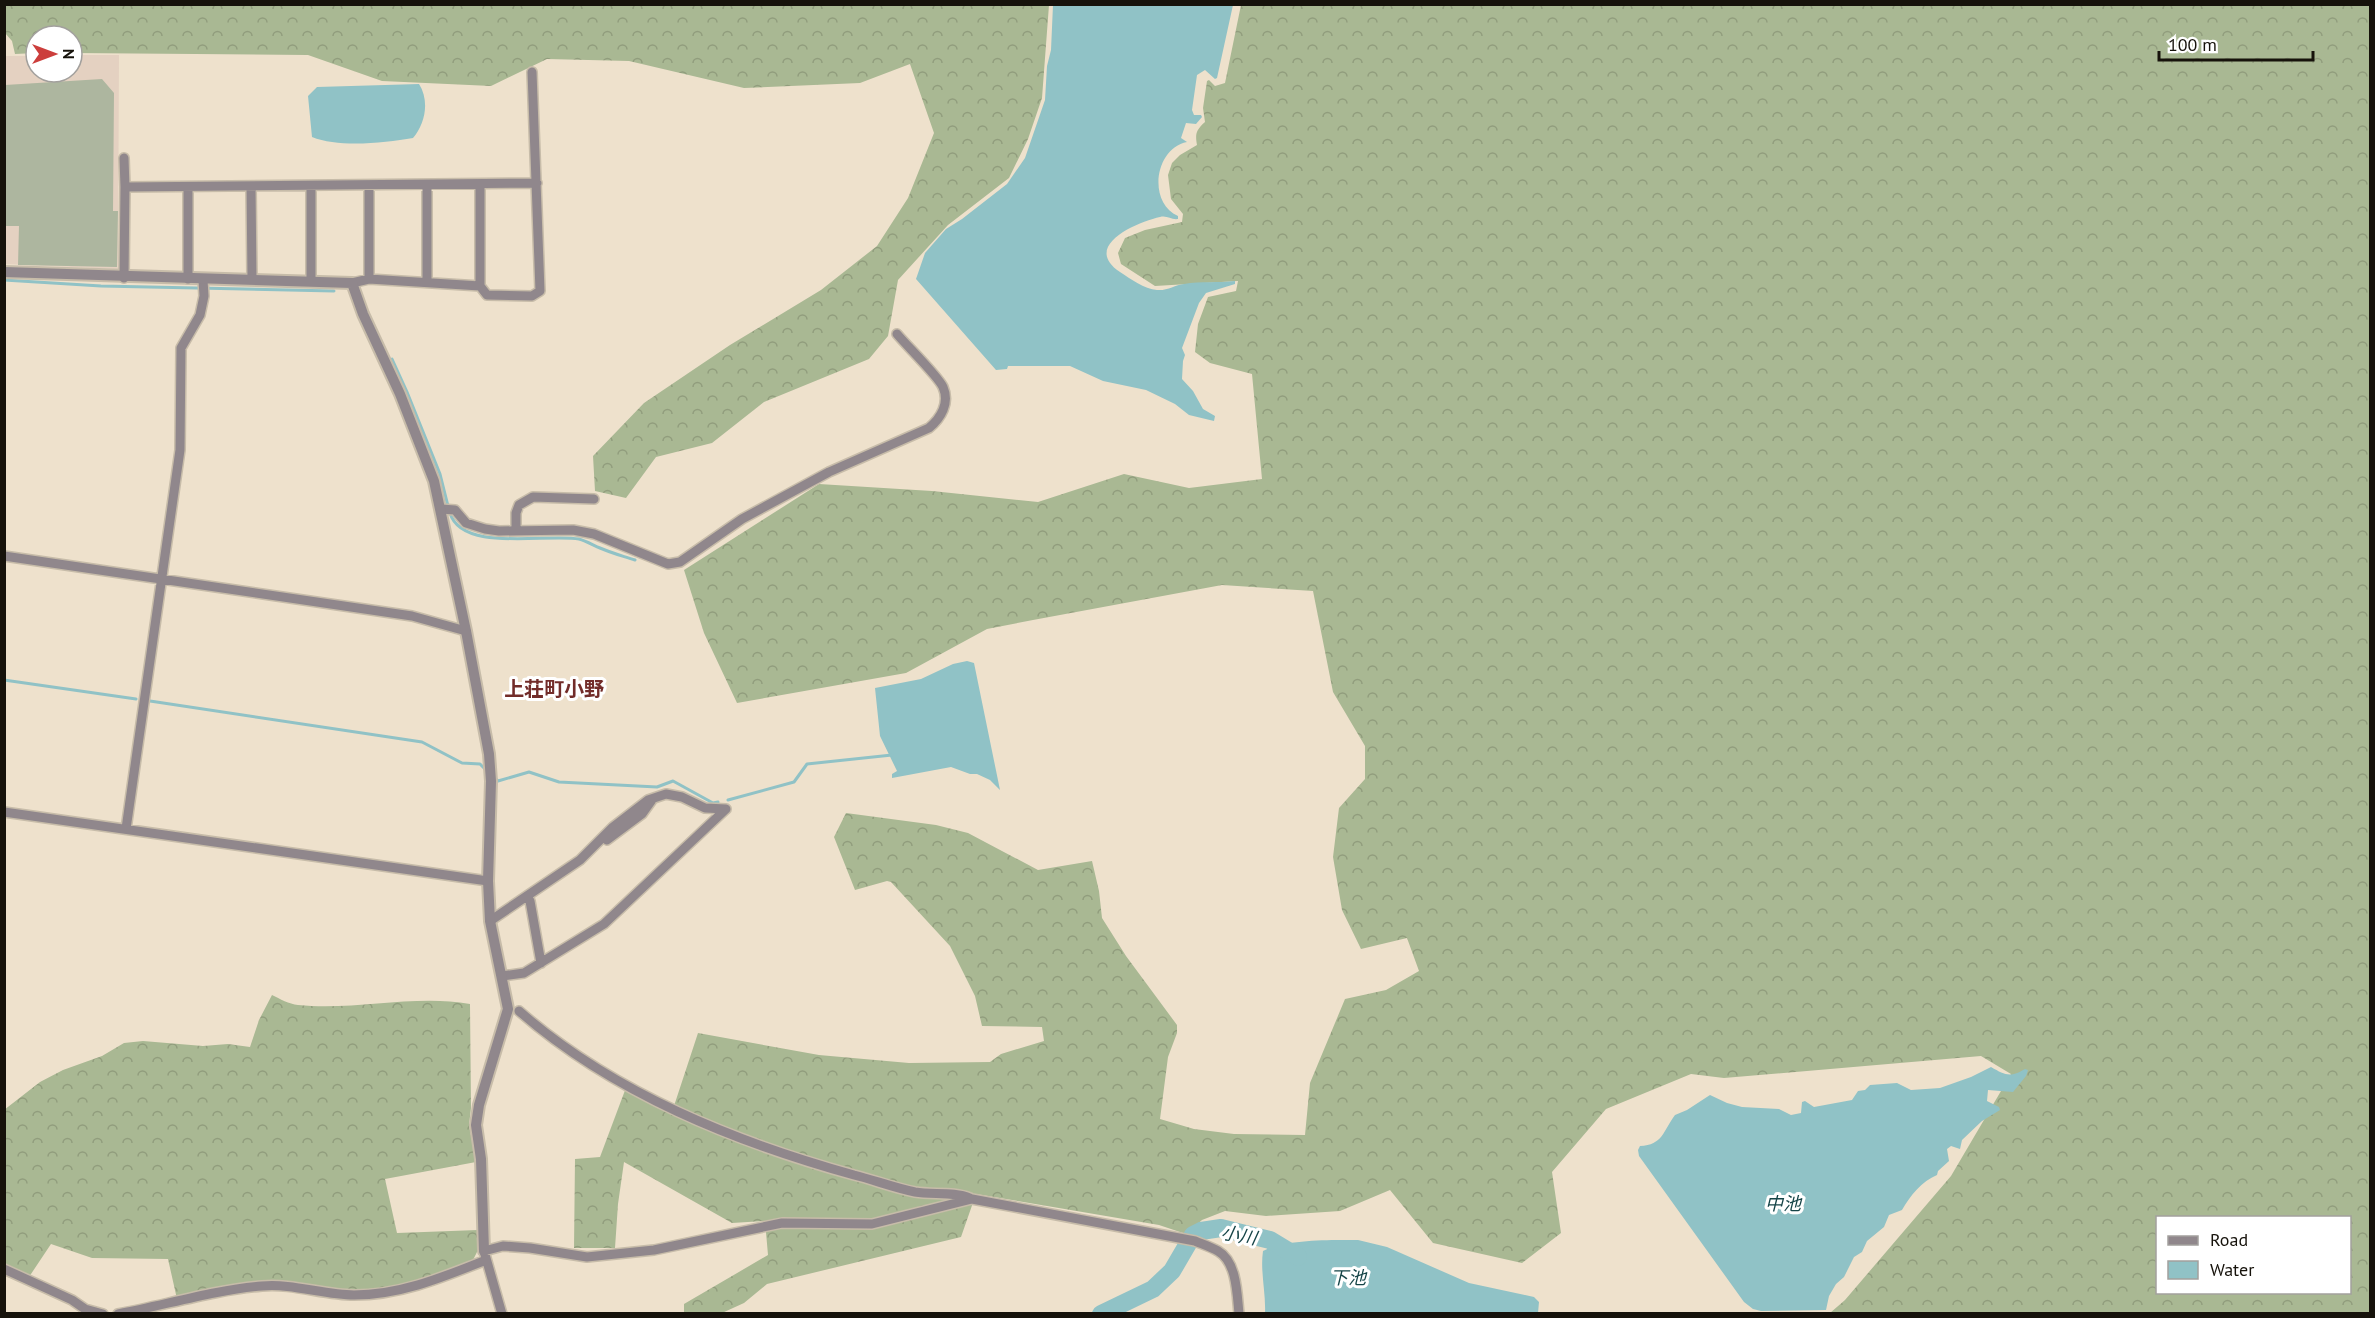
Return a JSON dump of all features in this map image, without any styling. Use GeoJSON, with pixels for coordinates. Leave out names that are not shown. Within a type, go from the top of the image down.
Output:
{"type":"FeatureCollection","features":[{"type":"Feature","properties":{"kind":"street"},"geometry":{"type":"LineString","coordinates":[[480,184],[480,286],[487,295],[532,296],[540,291],[532,72]]}},
{"type":"Feature","properties":{"kind":"street"},"geometry":{"type":"LineString","coordinates":[[124,158],[124,278]]}},
{"type":"Feature","properties":{"kind":"street"},"geometry":{"type":"LineString","coordinates":[[125,187],[537,183]]}},
{"type":"Feature","properties":{"kind":"street"},"geometry":{"type":"LineString","coordinates":[[427,185],[427,282]]}},
{"type":"Feature","properties":{"kind":"street"},"geometry":{"type":"LineString","coordinates":[[251,186],[252,279]]}},
{"type":"Feature","properties":{"kind":"street"},"geometry":{"type":"LineString","coordinates":[[310,186],[311,281]]}},
{"type":"Feature","properties":{"kind":"street"},"geometry":{"type":"LineString","coordinates":[[369,186],[369,279]]}},
{"type":"Feature","properties":{"kind":"street"},"geometry":{"type":"LineString","coordinates":[[188,187],[188,279]]}},
{"type":"Feature","properties":{"kind":"street"},"geometry":{"type":"LineString","coordinates":[[4,272],[124,278],[252,279],[352,283],[369,279],[480,286]]}},
{"type":"Feature","properties":{"kind":"street"},"geometry":{"type":"LineString","coordinates":[[126,829],[180,450],[181,348],[200,315],[204,296],[203,280]]}},
{"type":"Feature","properties":{"kind":"street"},"geometry":{"type":"LineString","coordinates":[[352,283],[363,314],[400,394],[434,481],[489,754],[491,781],[488,881],[508,1009],[479,1105],[476,1125],[481,1159],[485,1256],[502,1314]]}},
{"type":"Feature","properties":{"kind":"street"},"geometry":{"type":"LineString","coordinates":[[441,509],[455,510],[466,523],[485,529],[573,530],[594,534],[668,564],[680,562],[742,519],[829,472],[929,428],[936,422],[944,409],[943,387],[897,334]]}},
{"type":"Feature","properties":{"kind":"street"},"geometry":{"type":"LineString","coordinates":[[516,531],[516,513],[519,505],[533,497],[594,499]]}},
{"type":"Feature","properties":{"kind":"street"},"geometry":{"type":"LineString","coordinates":[[4,556],[412,616],[466,631]]}},
{"type":"Feature","properties":{"kind":"street"},"geometry":{"type":"LineString","coordinates":[[495,918],[580,860],[613,827],[643,803],[653,798],[666,794],[682,796],[705,808],[726,809],[604,924],[524,973],[502,976]]}},
{"type":"Feature","properties":{"kind":"street"},"geometry":{"type":"LineString","coordinates":[[495,918],[513,913],[581,864],[619,830],[642,814],[653,798]]}},
{"type":"Feature","properties":{"kind":"street"},"geometry":{"type":"LineString","coordinates":[[4,812],[488,881]]}},
{"type":"Feature","properties":{"kind":"street"},"geometry":{"type":"LineString","coordinates":[[530,901],[541,963]]}},
{"type":"Feature","properties":{"kind":"street"},"geometry":{"type":"LineString","coordinates":[[519,1011],[574,1054],[650,1098],[788,1157],[916,1192],[965,1196],[972,1200],[1111,1224],[1203,1244],[1227,1258],[1235,1283],[1239,1314]]}},
{"type":"Feature","properties":{"kind":"street"},"geometry":{"type":"LineString","coordinates":[[118,1314],[234,1289],[265,1286],[353,1295],[383,1293],[437,1280],[503,1246],[587,1257],[642,1251],[782,1223],[872,1224],[972,1200]]}},
{"type":"Feature","properties":{"kind":"street"},"geometry":{"type":"LineString","coordinates":[[4,1269],[72,1300],[84,1311],[103,1314]]}},
{"type":"Feature","properties":{"kind":"shaded area"},"geometry":{"type":"Polygon","coordinates":[[[84,55],[119,55],[118,269],[5,264],[5,56],[24,56],[24,84],[84,84],[84,55]]]}},
{"type":"Feature","properties":{"kind":"green space"},"geometry":{"type":"Polygon","coordinates":[[[5,4],[1049,4],[1042,98],[1028,139],[1009,178],[948,225],[898,280],[888,336],[869,359],[764,402],[712,443],[656,457],[626,498],[595,491],[593,456],[644,403],[730,345],[821,290],[877,246],[908,198],[934,133],[910,64],[860,83],[744,88],[629,61],[547,59],[491,86],[382,81],[308,55],[84,53],[84,24],[24,24],[24,54],[15,54],[12,41],[5,33],[5,4]]]}},
{"type":"Feature","properties":{"kind":"green space"},"geometry":{"type":"Polygon","coordinates":[[[1241,5],[2370,5],[2370,1313],[1830,1313],[1845,1300],[1951,1176],[2011,1074],[1981,1056],[1724,1078],[1691,1074],[1606,1109],[1552,1172],[1561,1233],[1522,1263],[1433,1243],[1390,1190],[1340,1211],[1266,1216],[1225,1211],[1202,1220],[1186,1234],[1159,1225],[976,1194],[961,1237],[767,1284],[744,1303],[722,1313],[684,1313],[684,1304],[768,1255],[765,1221],[732,1223],[624,1162],[615,1248],[574,1248],[575,1159],[600,1157],[627,1085],[673,1109],[698,1033],[819,1055],[909,1063],[990,1062],[1001,1054],[1044,1041],[1042,1027],[982,1026],[975,996],[950,946],[891,882],[887,881],[855,890],[834,837],[846,813],[936,825],[968,833],[1038,870],[1092,861],[1102,918],[1126,956],[1177,1025],[1177,1033],[1168,1057],[1160,1119],[1194,1129],[1234,1134],[1305,1135],[1310,1083],[1345,999],[1386,990],[1419,971],[1407,938],[1361,949],[1342,910],[1333,857],[1339,808],[1365,779],[1365,746],[1333,692],[1313,591],[1222,585],[1033,620],[987,629],[906,673],[737,703],[704,633],[684,570],[819,484],[932,491],[1038,502],[1124,474],[1189,488],[1262,479],[1252,374],[1210,363],[1195,352],[1198,324],[1208,297],[1236,291],[1238,281],[1155,286],[1121,264],[1118,253],[1125,238],[1145,230],[1182,222],[1183,214],[1171,199],[1168,175],[1172,163],[1180,155],[1197,145],[1197,132],[1205,122],[1203,108],[1207,81],[1209,80],[1215,86],[1225,83],[1241,5]]]}},
{"type":"Feature","properties":{"kind":"green space"},"geometry":{"type":"Polygon","coordinates":[[[102,79],[114,93],[113,211],[118,211],[117,267],[18,265],[19,226],[5,226],[5,85],[84,84],[84,80],[102,79]]]}},
{"type":"Feature","properties":{"kind":"green space"},"geometry":{"type":"Polygon","coordinates":[[[272,995],[295,1004],[319,1006],[428,1001],[470,1004],[471,1108],[469,1125],[476,1162],[385,1179],[397,1233],[478,1230],[477,1252],[472,1262],[451,1271],[397,1287],[340,1291],[294,1285],[177,1299],[168,1259],[92,1258],[51,1244],[29,1277],[5,1265],[4,1110],[40,1082],[63,1070],[102,1056],[124,1043],[143,1041],[250,1047],[259,1020],[272,995]]]}},
{"type":"Feature","properties":{"kind":"water"},"geometry":{"type":"Polygon","coordinates":[[[1053,5],[1233,5],[1217,78],[1215,79],[1205,70],[1197,75],[1192,110],[1194,115],[1202,117],[1196,124],[1186,123],[1181,138],[1187,142],[1176,146],[1162,164],[1159,188],[1162,199],[1168,209],[1178,216],[1178,219],[1162,217],[1139,224],[1109,244],[1107,253],[1110,262],[1120,272],[1147,288],[1164,290],[1190,283],[1235,281],[1235,284],[1206,293],[1199,303],[1182,348],[1185,355],[1182,379],[1193,391],[1203,409],[1215,416],[1214,421],[1189,415],[1175,404],[1146,390],[1103,381],[1070,366],[1008,366],[1007,369],[996,370],[916,279],[925,253],[946,229],[1007,184],[1025,158],[1045,100],[1053,5]]]}},
{"type":"Feature","properties":{"kind":"water"},"geometry":{"type":"Polygon","coordinates":[[[419,84],[424,98],[425,112],[421,126],[413,138],[375,143],[348,143],[312,137],[308,96],[317,87],[419,84]]]}},
{"type":"Feature","properties":{"kind":"water"},"geometry":{"type":"Polygon","coordinates":[[[967,661],[974,663],[1000,790],[990,780],[951,767],[892,778],[892,774],[897,771],[880,736],[875,688],[921,679],[953,664],[967,661]]]}},
{"type":"Feature","properties":{"kind":"water","name":"中池"},"geometry":{"type":"Polygon","coordinates":[[[1991,1067],[2008,1074],[2028,1070],[2013,1092],[1988,1090],[1987,1101],[1999,1107],[2000,1110],[1982,1121],[1962,1140],[1960,1149],[1951,1146],[1947,1149],[1949,1161],[1938,1171],[1937,1175],[1917,1190],[1902,1210],[1889,1215],[1884,1227],[1867,1241],[1862,1252],[1854,1257],[1844,1277],[1836,1284],[1829,1296],[1826,1310],[1761,1311],[1753,1309],[1744,1302],[1639,1156],[1640,1146],[1658,1140],[1675,1115],[1710,1095],[1742,1107],[1779,1109],[1791,1115],[1801,1113],[1802,1102],[1805,1101],[1814,1107],[1852,1100],[1858,1091],[1865,1090],[1870,1085],[1897,1083],[1911,1090],[1940,1088],[1991,1067]]]}},
{"type":"Feature","properties":{"kind":"water","name":"下池"},"geometry":{"type":"Polygon","coordinates":[[[1358,1240],[1387,1247],[1469,1283],[1534,1297],[1539,1302],[1538,1313],[1265,1313],[1263,1251],[1296,1242],[1358,1240]]]}},
{"type":"Feature","properties":{"kind":"waterway"},"geometry":{"type":"LineString","coordinates":[[4,280],[101,286],[334,291]]}},
{"type":"Feature","properties":{"kind":"waterway"},"geometry":{"type":"LineString","coordinates":[[392,359],[440,474],[448,506]]}},
{"type":"Feature","properties":{"kind":"waterway"},"geometry":{"type":"LineString","coordinates":[[450,513],[458,525],[471,533],[507,539],[579,539],[635,560]]}},
{"type":"Feature","properties":{"kind":"waterway"},"geometry":{"type":"LineString","coordinates":[[4,680],[136,699]]}},
{"type":"Feature","properties":{"kind":"waterway"},"geometry":{"type":"LineString","coordinates":[[150,701],[422,742],[462,763],[480,764],[487,771]]}},
{"type":"Feature","properties":{"kind":"waterway"},"geometry":{"type":"LineString","coordinates":[[728,800],[794,782],[807,764],[892,755]]}},
{"type":"Feature","properties":{"kind":"waterway"},"geometry":{"type":"LineString","coordinates":[[494,777],[498,781],[529,772],[559,782],[657,787],[673,781],[713,803],[718,802]]}},
{"type":"Feature","properties":{"kind":"waterway","name":"小川"},"geometry":{"type":"LineString","coordinates":[[1101,1314],[1153,1289],[1172,1271],[1193,1235],[1201,1231],[1221,1228],[1270,1240],[1298,1257]]}},
{"type":"Feature","properties":{"kind":"district","name":"上荘町小野"},"geometry":{"type":"Point","coordinates":[554,689]}}]}
